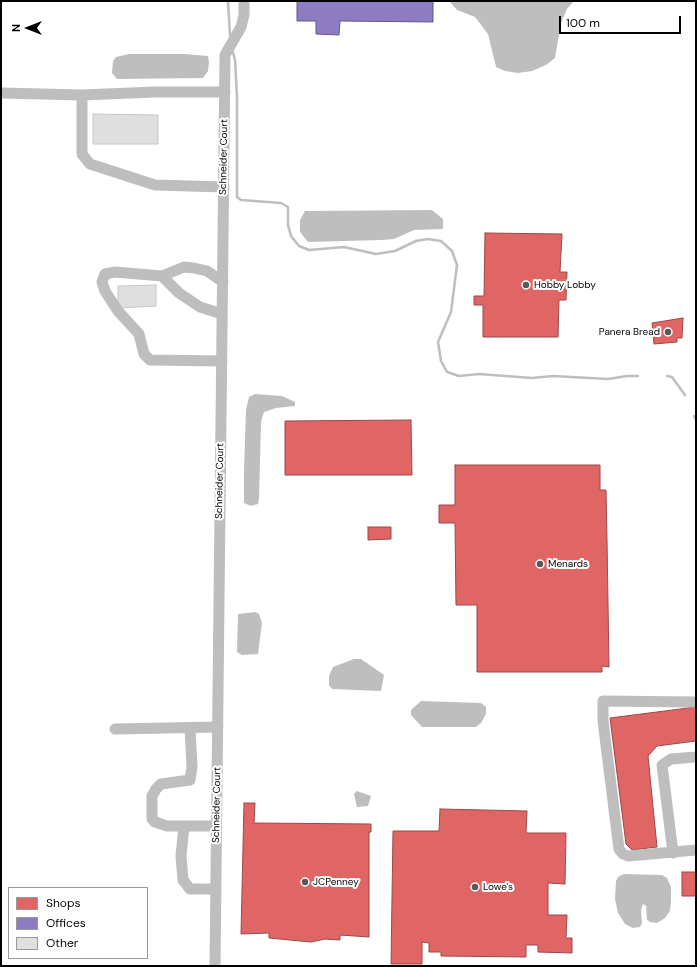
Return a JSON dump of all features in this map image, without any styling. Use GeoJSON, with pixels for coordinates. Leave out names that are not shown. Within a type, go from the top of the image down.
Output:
{"type":"FeatureCollection","features":[{"type":"Feature","properties":{"kind":"street","name":"Schneider Court"},"geometry":{"type":"LineString","coordinates":[[215,966],[225,55],[240,27],[244,15],[244,1]]}},
{"type":"Feature","properties":{"kind":"street"},"geometry":{"type":"LineString","coordinates":[[1,94],[82,95],[156,92],[225,92]]}},
{"type":"Feature","properties":{"kind":"street"},"geometry":{"type":"LineString","coordinates":[[82,95],[82,154],[90,164],[155,184],[224,187]]}},
{"type":"Feature","properties":{"kind":"street"},"geometry":{"type":"LineString","coordinates":[[222,361],[150,360],[144,354],[139,334],[118,311],[104,291],[102,282],[106,274],[115,272],[162,276],[184,267],[207,271],[223,282]]}},
{"type":"Feature","properties":{"kind":"street"},"geometry":{"type":"LineString","coordinates":[[162,276],[179,293],[200,307],[222,314]]}},
{"type":"Feature","properties":{"kind":"street"},"geometry":{"type":"LineString","coordinates":[[696,702],[603,702],[603,721],[619,849],[623,854],[628,856],[696,850]]}},
{"type":"Feature","properties":{"kind":"street"},"geometry":{"type":"LineString","coordinates":[[115,729],[218,727]]}},
{"type":"Feature","properties":{"kind":"street"},"geometry":{"type":"LineString","coordinates":[[190,728],[192,767],[190,780],[161,784],[152,796],[152,819],[155,822],[167,826],[216,826]]}},
{"type":"Feature","properties":{"kind":"street"},"geometry":{"type":"LineString","coordinates":[[673,853],[662,765],[671,759],[696,757]]}},
{"type":"Feature","properties":{"kind":"street"},"geometry":{"type":"LineString","coordinates":[[184,826],[181,856],[183,880],[190,889],[216,889]]}},
{"type":"Feature","properties":{"kind":"shaded area"},"geometry":{"type":"Polygon","coordinates":[[[449,1],[574,1],[567,9],[561,23],[555,58],[546,65],[532,71],[518,73],[505,71],[496,67],[488,34],[475,17],[457,10],[449,1]]]}},
{"type":"Feature","properties":{"kind":"shaded area"},"geometry":{"type":"Polygon","coordinates":[[[129,54],[185,54],[208,56],[208,71],[203,78],[117,79],[112,73],[113,61],[116,57],[129,54]]]}},
{"type":"Feature","properties":{"kind":"shaded area"},"geometry":{"type":"Polygon","coordinates":[[[432,210],[443,219],[443,229],[414,230],[394,239],[308,242],[300,232],[300,220],[305,211],[432,210]]]}},
{"type":"Feature","properties":{"kind":"shaded area"},"geometry":{"type":"Polygon","coordinates":[[[255,394],[282,396],[295,402],[295,406],[276,408],[264,412],[261,422],[259,499],[258,504],[251,506],[244,503],[246,410],[249,397],[255,394]]]}},
{"type":"Feature","properties":{"kind":"shaded area"},"geometry":{"type":"Polygon","coordinates":[[[255,612],[259,614],[262,623],[258,654],[242,655],[237,652],[238,614],[255,612]]]}},
{"type":"Feature","properties":{"kind":"shaded area"},"geometry":{"type":"Polygon","coordinates":[[[354,659],[361,659],[384,675],[381,691],[332,689],[329,685],[329,676],[333,667],[354,659]]]}},
{"type":"Feature","properties":{"kind":"shaded area"},"geometry":{"type":"Polygon","coordinates":[[[421,701],[481,703],[486,707],[486,714],[481,723],[476,727],[422,727],[411,715],[411,710],[421,701]]]}},
{"type":"Feature","properties":{"kind":"shaded area"},"geometry":{"type":"Polygon","coordinates":[[[357,791],[371,796],[368,806],[357,807],[354,794],[357,791]]]}},
{"type":"Feature","properties":{"kind":"shaded area"},"geometry":{"type":"Polygon","coordinates":[[[624,874],[662,875],[667,878],[671,887],[671,901],[670,911],[665,918],[657,923],[650,922],[647,920],[646,906],[643,904],[641,910],[642,923],[640,927],[633,928],[625,924],[618,913],[615,899],[616,881],[618,877],[624,874]]]}},
{"type":"Feature","properties":{"kind":"building: Shops"},"geometry":{"type":"Polygon","coordinates":[[[485,233],[562,234],[560,272],[567,272],[566,300],[559,300],[558,337],[483,337],[483,305],[474,305],[474,296],[484,296],[485,233]]]}},
{"type":"Feature","properties":{"kind":"building: Shops"},"geometry":{"type":"Polygon","coordinates":[[[683,318],[682,338],[677,338],[677,342],[654,344],[652,323],[683,318]]]}},
{"type":"Feature","properties":{"kind":"building: Shops"},"geometry":{"type":"Polygon","coordinates":[[[411,420],[412,475],[285,475],[285,421],[411,420]]]}},
{"type":"Feature","properties":{"kind":"building: Shops"},"geometry":{"type":"Polygon","coordinates":[[[455,465],[600,465],[600,490],[606,490],[609,667],[602,666],[602,672],[477,672],[477,605],[456,605],[455,523],[439,523],[439,505],[455,505],[455,465]]]}},
{"type":"Feature","properties":{"kind":"building: Shops"},"geometry":{"type":"Polygon","coordinates":[[[368,527],[391,527],[391,539],[368,540],[368,527]]]}},
{"type":"Feature","properties":{"kind":"building: Shops"},"geometry":{"type":"Polygon","coordinates":[[[696,707],[696,741],[657,746],[648,756],[657,847],[632,850],[626,844],[610,718],[696,707]]]}},
{"type":"Feature","properties":{"kind":"building: Shops"},"geometry":{"type":"Polygon","coordinates":[[[244,803],[255,803],[254,823],[371,824],[371,832],[369,832],[369,937],[340,935],[340,940],[325,939],[311,942],[269,938],[269,933],[241,934],[244,803]]]}},
{"type":"Feature","properties":{"kind":"building: Shops"},"geometry":{"type":"Polygon","coordinates":[[[440,809],[527,811],[526,833],[566,833],[565,884],[548,883],[548,915],[567,915],[566,938],[572,938],[572,953],[538,952],[538,945],[526,945],[526,957],[441,956],[441,952],[429,952],[429,943],[422,942],[422,964],[391,964],[393,831],[439,831],[440,809]]]}},
{"type":"Feature","properties":{"kind":"building: Shops"},"geometry":{"type":"Polygon","coordinates":[[[682,872],[696,872],[696,896],[682,896],[682,872]]]}},
{"type":"Feature","properties":{"kind":"building: Offices"},"geometry":{"type":"Polygon","coordinates":[[[297,1],[433,1],[433,22],[340,21],[339,35],[316,34],[316,21],[297,21],[297,1]]]}},
{"type":"Feature","properties":{"kind":"building: Other"},"geometry":{"type":"Polygon","coordinates":[[[93,114],[158,115],[158,144],[93,144],[93,114]]]}},
{"type":"Feature","properties":{"kind":"building: Other"},"geometry":{"type":"Polygon","coordinates":[[[156,285],[156,306],[118,308],[118,286],[156,285]]]}},
{"type":"Feature","properties":{"kind":"waterway"},"geometry":{"type":"LineString","coordinates":[[228,1],[230,35]]}},
{"type":"Feature","properties":{"kind":"waterway"},"geometry":{"type":"LineString","coordinates":[[232,49],[235,60],[237,97],[237,197],[241,200],[281,203],[288,207],[288,225],[291,236],[299,246],[309,250],[344,247],[376,254],[395,251],[416,241],[428,239],[441,241],[452,251],[457,265],[451,312],[438,342],[441,361],[447,372],[459,376],[479,374],[532,378],[553,376],[608,379],[638,376]]}},
{"type":"Feature","properties":{"kind":"waterway"},"geometry":{"type":"LineString","coordinates":[[667,376],[672,377],[685,395]]}},
{"type":"Feature","properties":{"kind":"waterway"},"geometry":{"type":"LineString","coordinates":[[694,416],[696,420]]}},
{"type":"Feature","properties":{"kind":"place","name":"Hobby Lobby"},"geometry":{"type":"Point","coordinates":[526,285]}},
{"type":"Feature","properties":{"kind":"place","name":"Panera Bread"},"geometry":{"type":"Point","coordinates":[668,332]}},
{"type":"Feature","properties":{"kind":"place","name":"Menards"},"geometry":{"type":"Point","coordinates":[540,564]}},
{"type":"Feature","properties":{"kind":"place","name":"JCPenney"},"geometry":{"type":"Point","coordinates":[305,882]}},
{"type":"Feature","properties":{"kind":"place","name":"Lowe's"},"geometry":{"type":"Point","coordinates":[475,887]}}]}
